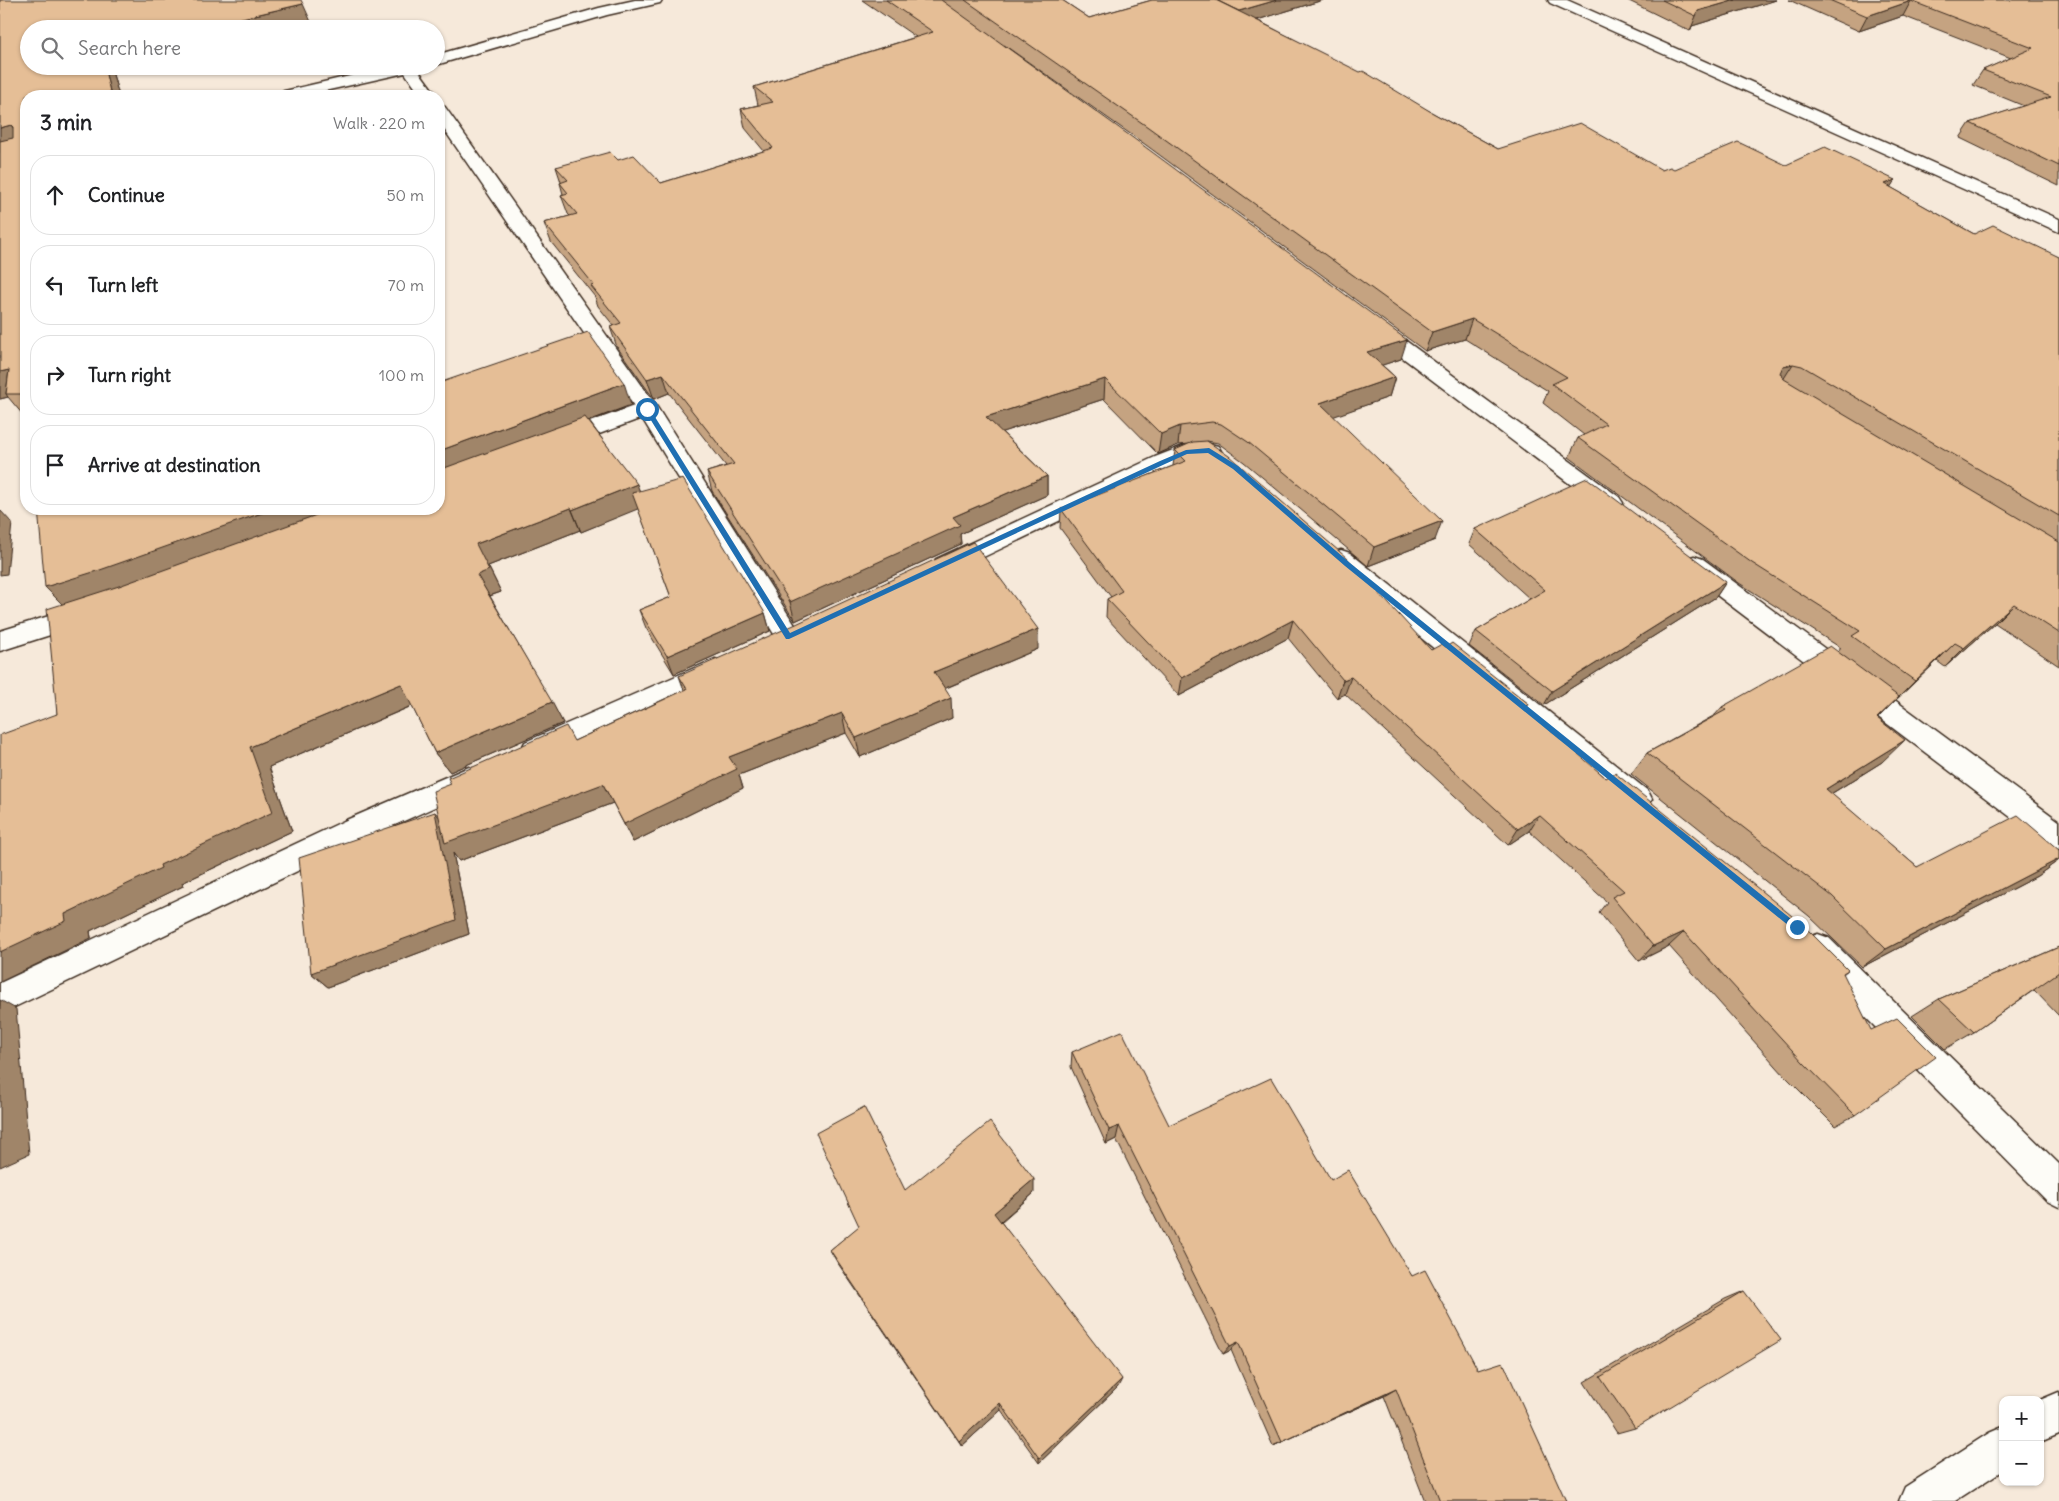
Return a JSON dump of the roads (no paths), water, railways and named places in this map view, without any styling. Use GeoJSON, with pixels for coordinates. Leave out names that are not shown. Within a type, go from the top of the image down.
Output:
{"type":"FeatureCollection","features":[{"type":"Feature","properties":{"kind":"street"},"geometry":{"type":"LineString","coordinates":[[445,57],[604,11],[655,0]]}},
{"type":"Feature","properties":{"kind":"street"},"geometry":{"type":"LineString","coordinates":[[1555,0],[2059,226]]}},
{"type":"Feature","properties":{"kind":"street"},"geometry":{"type":"LineString","coordinates":[[309,90],[376,75]]}},
{"type":"Feature","properties":{"kind":"street"},"geometry":{"type":"LineString","coordinates":[[417,75],[425,90]]}},
{"type":"Feature","properties":{"kind":"street"},"geometry":{"type":"LineString","coordinates":[[445,119],[647,409],[780,641],[815,625]]}},
{"type":"Feature","properties":{"kind":"street"},"geometry":{"type":"LineString","coordinates":[[1355,312],[1627,515]]}},
{"type":"Feature","properties":{"kind":"street"},"geometry":{"type":"LineString","coordinates":[[538,449],[647,409]]}},
{"type":"Feature","properties":{"kind":"street"},"geometry":{"type":"LineString","coordinates":[[920,576],[1186,452],[1209,450],[1229,463]]}},
{"type":"Feature","properties":{"kind":"street"},"geometry":{"type":"LineString","coordinates":[[1325,545],[1657,815]]}},
{"type":"Feature","properties":{"kind":"street"},"geometry":{"type":"LineString","coordinates":[[1675,551],[2059,837]]}},
{"type":"Feature","properties":{"kind":"street"},"geometry":{"type":"LineString","coordinates":[[0,641],[102,608]]}},
{"type":"Feature","properties":{"kind":"street"},"geometry":{"type":"LineString","coordinates":[[517,758],[734,661]]}},
{"type":"Feature","properties":{"kind":"street"},"geometry":{"type":"LineString","coordinates":[[0,999],[354,830],[490,770]]}},
{"type":"Feature","properties":{"kind":"street"},"geometry":{"type":"LineString","coordinates":[[1797,927],[2059,1189]]}},
{"type":"Feature","properties":{"kind":"street"},"geometry":{"type":"LineString","coordinates":[[2044,1420],[2059,1410]]}},
{"type":"Feature","properties":{"kind":"street"},"geometry":{"type":"LineString","coordinates":[[1919,1501],[1999,1450]]}}]}
